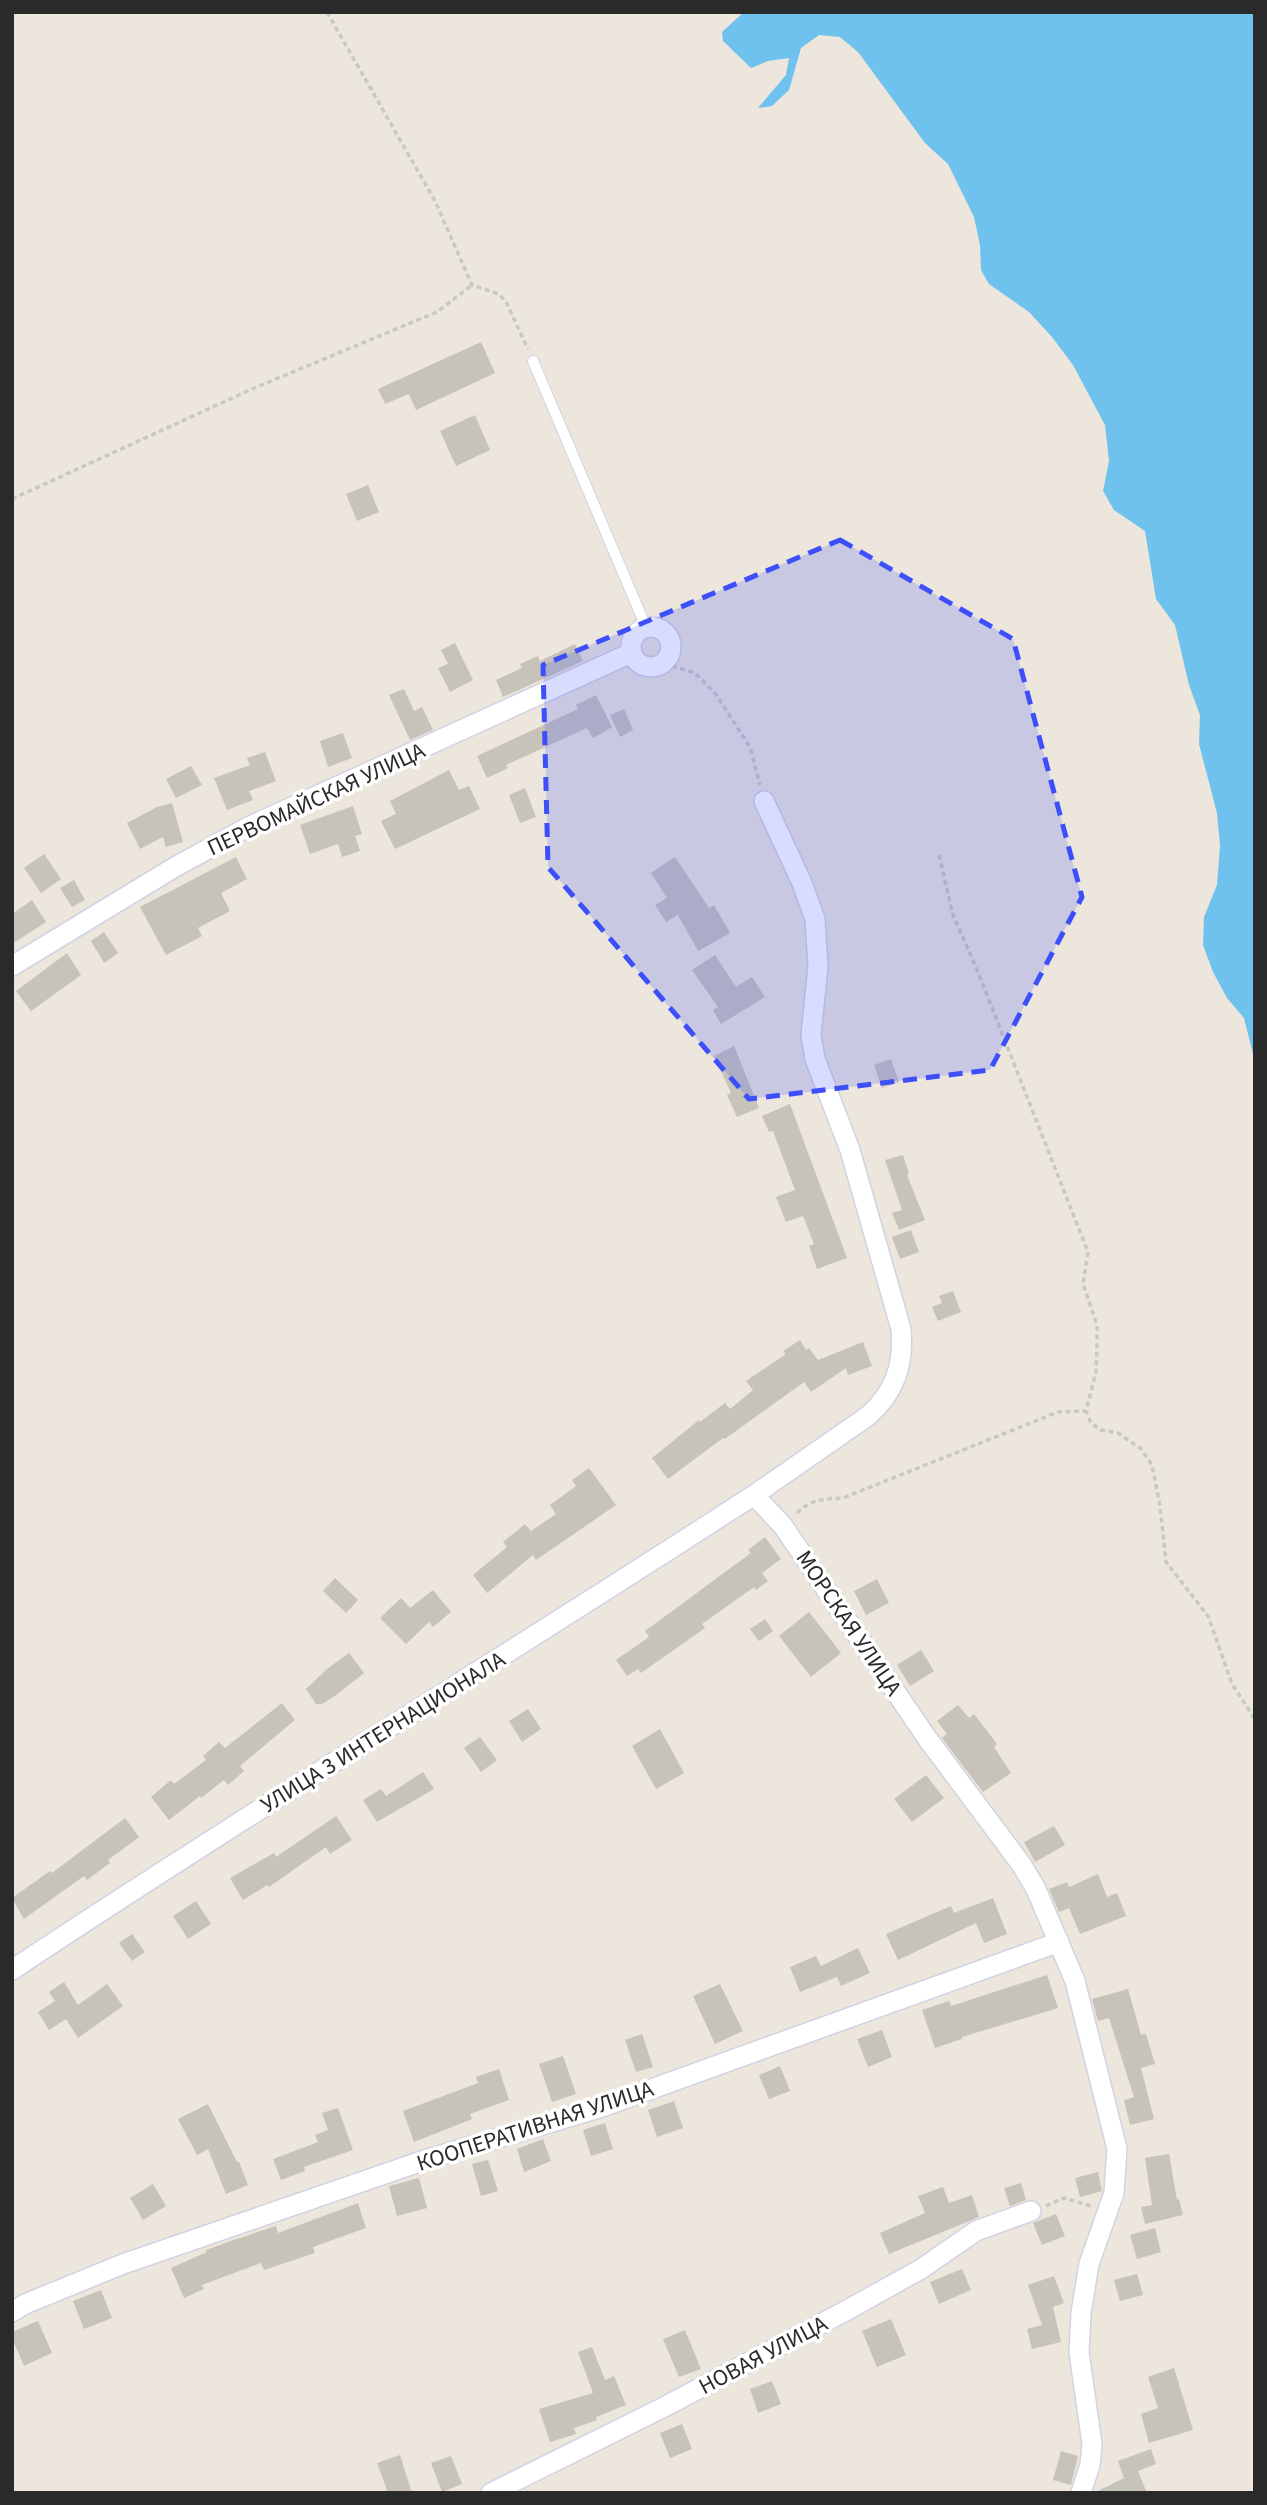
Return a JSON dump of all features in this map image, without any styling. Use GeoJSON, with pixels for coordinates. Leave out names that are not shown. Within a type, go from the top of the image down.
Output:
{"type":"FeatureCollection","features":[{"type":"Feature","properties":{"kind":"street"},"geometry":{"type":"LineString","coordinates":[[646,627],[660,629],[669,638],[671,651],[659,666],[645,667],[631,653],[630,647],[635,634],[646,627]]}},
{"type":"Feature","properties":{"kind":"street","name":"ПЕРВОМАЙСКАЯ УЛИЦА"},"geometry":{"type":"LineString","coordinates":[[12,966],[248,827],[631,653]]}},
{"type":"Feature","properties":{"kind":"street"},"geometry":{"type":"LineString","coordinates":[[754,1495],[882,1403],[891,1391],[902,1343],[901,1329],[850,1150],[816,1059],[811,1035],[818,966],[815,919],[802,883],[764,801]]}},
{"type":"Feature","properties":{"kind":"street","name":"МОРСКАЯ УЛИЦА"},"geometry":{"type":"LineString","coordinates":[[754,1495],[783,1526],[927,1738],[1021,1864],[1036,1889],[1075,1981],[1117,2149],[1114,2193],[1089,2264],[1081,2313],[1079,2353],[1092,2444],[1090,2465],[1081,2493]]}},
{"type":"Feature","properties":{"kind":"street","name":"УЛИЦА 3 ИНТЕРНАЦИОНАЛА"},"geometry":{"type":"LineString","coordinates":[[12,1970],[149,1879],[561,1620],[754,1495]]}},
{"type":"Feature","properties":{"kind":"street","name":"КООПЕРАТИВНАЯ УЛИЦА"},"geometry":{"type":"LineString","coordinates":[[12,2312],[25,2304],[123,2264],[428,2159],[599,2108],[1059,1942]]}},
{"type":"Feature","properties":{"kind":"street","name":"НОВАЯ УЛИЦА"},"geometry":{"type":"LineString","coordinates":[[491,2493],[668,2405],[849,2309],[921,2269],[976,2231],[1031,2211]]}},
{"type":"Feature","properties":{"kind":"lane"},"geometry":{"type":"LineString","coordinates":[[533,361],[646,627]]}},
{"type":"Feature","properties":{"kind":"path"},"geometry":{"type":"LineString","coordinates":[[327,12],[429,191],[472,285],[499,294],[506,302],[515,316],[533,361]]}},
{"type":"Feature","properties":{"kind":"path"},"geometry":{"type":"LineString","coordinates":[[12,499],[252,389],[437,312],[472,285]]}},
{"type":"Feature","properties":{"kind":"path"},"geometry":{"type":"LineString","coordinates":[[664,663],[695,673],[715,693],[750,747],[764,801]]}},
{"type":"Feature","properties":{"kind":"path"},"geometry":{"type":"LineString","coordinates":[[939,855],[953,915],[1088,1252],[1083,1284],[1097,1325],[1097,1346],[1096,1372],[1086,1411],[1091,1423],[1101,1430],[1118,1433],[1141,1449],[1152,1465],[1166,1562],[1208,1616],[1232,1684],[1255,1719]]}},
{"type":"Feature","properties":{"kind":"path"},"geometry":{"type":"LineString","coordinates":[[783,1526],[804,1506],[818,1499],[843,1499],[1058,1412],[1086,1411]]}},
{"type":"Feature","properties":{"kind":"path"},"geometry":{"type":"LineString","coordinates":[[1031,2211],[1065,2198],[1107,2211]]}},
{"type":"Feature","properties":{"kind":"highlighted area"},"geometry":{"type":"Polygon","coordinates":[[[840,540],[1013,639],[1082,897],[990,1070],[749,1099],[548,867],[543,665],[840,540]]]}},
{"type":"Feature","properties":{"kind":"water"},"geometry":{"type":"Polygon","coordinates":[[[744,12],[1255,12],[1255,1062],[1244,1018],[1227,998],[1203,945],[1204,917],[1217,885],[1220,846],[1217,813],[1199,744],[1200,715],[1189,685],[1175,625],[1156,599],[1145,531],[1114,510],[1103,491],[1109,461],[1105,425],[1073,365],[1052,337],[1029,312],[989,284],[981,270],[980,245],[974,217],[948,164],[925,143],[858,52],[840,37],[819,35],[801,48],[789,90],[772,106],[758,108],[786,75],[789,58],[768,61],[751,68],[723,41],[722,32],[744,12]]]}},
{"type":"Feature","properties":{"kind":"building"},"geometry":{"type":"Polygon","coordinates":[[[481,342],[495,373],[416,410],[409,394],[385,404],[378,389],[481,342]]]}},
{"type":"Feature","properties":{"kind":"building"},"geometry":{"type":"Polygon","coordinates":[[[475,415],[490,450],[456,466],[440,431],[475,415]]]}},
{"type":"Feature","properties":{"kind":"building"},"geometry":{"type":"Polygon","coordinates":[[[368,485],[379,512],[357,521],[346,494],[368,485]]]}},
{"type":"Feature","properties":{"kind":"building"},"geometry":{"type":"Polygon","coordinates":[[[455,643],[473,680],[450,692],[438,668],[448,664],[441,650],[455,643]]]}},
{"type":"Feature","properties":{"kind":"building"},"geometry":{"type":"Polygon","coordinates":[[[575,644],[583,661],[503,697],[496,680],[522,668],[520,664],[538,656],[540,661],[575,644]]]}},
{"type":"Feature","properties":{"kind":"building"},"geometry":{"type":"Polygon","coordinates":[[[404,689],[414,711],[422,707],[433,730],[410,740],[389,695],[404,689]]]}},
{"type":"Feature","properties":{"kind":"building"},"geometry":{"type":"Polygon","coordinates":[[[596,695],[612,727],[593,738],[587,728],[506,765],[508,768],[487,778],[477,756],[578,709],[576,705],[596,695]]]}},
{"type":"Feature","properties":{"kind":"building"},"geometry":{"type":"Polygon","coordinates":[[[624,709],[633,730],[620,737],[610,715],[624,709]]]}},
{"type":"Feature","properties":{"kind":"building"},"geometry":{"type":"Polygon","coordinates":[[[343,733],[352,758],[328,767],[320,741],[343,733]]]}},
{"type":"Feature","properties":{"kind":"building"},"geometry":{"type":"Polygon","coordinates":[[[265,752],[276,781],[249,791],[253,800],[227,810],[214,778],[250,765],[247,758],[265,752]]]}},
{"type":"Feature","properties":{"kind":"building"},"geometry":{"type":"Polygon","coordinates":[[[191,766],[202,785],[176,798],[166,779],[191,766]]]}},
{"type":"Feature","properties":{"kind":"building"},"geometry":{"type":"Polygon","coordinates":[[[449,770],[459,790],[469,786],[480,809],[395,849],[381,821],[396,814],[390,801],[449,770]]]}},
{"type":"Feature","properties":{"kind":"building"},"geometry":{"type":"Polygon","coordinates":[[[525,788],[536,817],[520,823],[509,795],[525,788]]]}},
{"type":"Feature","properties":{"kind":"building"},"geometry":{"type":"Polygon","coordinates":[[[172,803],[183,842],[166,847],[163,837],[140,849],[127,823],[157,807],[172,803]]]}},
{"type":"Feature","properties":{"kind":"building"},"geometry":{"type":"Polygon","coordinates":[[[353,806],[362,834],[355,836],[360,851],[342,857],[338,844],[310,854],[300,825],[353,806]]]}},
{"type":"Feature","properties":{"kind":"building"},"geometry":{"type":"Polygon","coordinates":[[[44,854],[61,879],[41,893],[24,868],[44,854]]]}},
{"type":"Feature","properties":{"kind":"building"},"geometry":{"type":"Polygon","coordinates":[[[236,857],[247,879],[221,893],[230,911],[198,928],[202,936],[166,955],[140,907],[236,857]]]}},
{"type":"Feature","properties":{"kind":"building"},"geometry":{"type":"Polygon","coordinates":[[[675,857],[709,908],[714,905],[730,933],[698,951],[678,915],[666,922],[655,905],[667,898],[651,873],[675,857]]]}},
{"type":"Feature","properties":{"kind":"building"},"geometry":{"type":"Polygon","coordinates":[[[74,880],[85,900],[72,907],[60,888],[74,880]]]}},
{"type":"Feature","properties":{"kind":"building"},"geometry":{"type":"Polygon","coordinates":[[[32,900],[46,922],[12,944],[12,914],[32,900]]]}},
{"type":"Feature","properties":{"kind":"building"},"geometry":{"type":"Polygon","coordinates":[[[104,932],[118,953],[104,963],[91,941],[104,932]]]}},
{"type":"Feature","properties":{"kind":"building"},"geometry":{"type":"Polygon","coordinates":[[[67,953],[81,975],[31,1011],[16,991],[67,953]]]}},
{"type":"Feature","properties":{"kind":"building"},"geometry":{"type":"Polygon","coordinates":[[[715,955],[736,987],[752,977],[765,997],[721,1024],[713,1010],[718,1007],[692,970],[715,955]]]}},
{"type":"Feature","properties":{"kind":"building"},"geometry":{"type":"Polygon","coordinates":[[[734,1046],[759,1108],[737,1117],[727,1095],[731,1093],[714,1056],[734,1046]]]}},
{"type":"Feature","properties":{"kind":"building"},"geometry":{"type":"Polygon","coordinates":[[[891,1059],[899,1082],[882,1088],[874,1065],[891,1059]]]}},
{"type":"Feature","properties":{"kind":"building"},"geometry":{"type":"Polygon","coordinates":[[[790,1104],[847,1258],[817,1269],[809,1246],[814,1244],[803,1216],[786,1222],[776,1197],[795,1190],[773,1131],[769,1132],[762,1116],[790,1104]]]}},
{"type":"Feature","properties":{"kind":"building"},"geometry":{"type":"Polygon","coordinates":[[[903,1155],[909,1174],[907,1175],[925,1220],[899,1230],[892,1213],[902,1210],[885,1160],[903,1155]]]}},
{"type":"Feature","properties":{"kind":"building"},"geometry":{"type":"Polygon","coordinates":[[[911,1230],[919,1252],[900,1259],[892,1237],[911,1230]]]}},
{"type":"Feature","properties":{"kind":"building"},"geometry":{"type":"Polygon","coordinates":[[[953,1291],[961,1312],[938,1321],[932,1307],[942,1303],[939,1296],[953,1291]]]}},
{"type":"Feature","properties":{"kind":"building"},"geometry":{"type":"Polygon","coordinates":[[[800,1340],[806,1350],[809,1348],[818,1360],[863,1342],[872,1366],[848,1375],[846,1368],[811,1392],[804,1382],[668,1479],[652,1458],[725,1403],[730,1409],[753,1390],[746,1381],[786,1354],[783,1351],[800,1340]]]}},
{"type":"Feature","properties":{"kind":"building"},"geometry":{"type":"Polygon","coordinates":[[[589,1468],[616,1505],[536,1560],[533,1555],[487,1593],[473,1575],[507,1547],[503,1542],[525,1524],[531,1531],[556,1514],[550,1505],[576,1486],[572,1480],[589,1468]]]}},
{"type":"Feature","properties":{"kind":"building"},"geometry":{"type":"Polygon","coordinates":[[[765,1537],[781,1559],[762,1573],[768,1581],[756,1590],[754,1587],[702,1624],[705,1628],[641,1673],[638,1669],[627,1676],[616,1660],[649,1637],[645,1631],[751,1553],[748,1550],[765,1537]]]}},
{"type":"Feature","properties":{"kind":"building"},"geometry":{"type":"Polygon","coordinates":[[[335,1578],[358,1600],[346,1613],[323,1591],[335,1578]]]}},
{"type":"Feature","properties":{"kind":"building"},"geometry":{"type":"Polygon","coordinates":[[[877,1579],[889,1603],[866,1615],[854,1591],[877,1579]]]}},
{"type":"Feature","properties":{"kind":"building"},"geometry":{"type":"Polygon","coordinates":[[[433,1590],[451,1612],[433,1627],[429,1622],[406,1644],[380,1618],[401,1598],[410,1608],[433,1590]]]}},
{"type":"Feature","properties":{"kind":"building"},"geometry":{"type":"Polygon","coordinates":[[[809,1612],[841,1653],[811,1677],[779,1636],[809,1612]]]}},
{"type":"Feature","properties":{"kind":"building"},"geometry":{"type":"Polygon","coordinates":[[[765,1619],[773,1631],[759,1641],[750,1629],[765,1619]]]}},
{"type":"Feature","properties":{"kind":"building"},"geometry":{"type":"Polygon","coordinates":[[[921,1650],[934,1671],[910,1686],[897,1665],[921,1650]]]}},
{"type":"Feature","properties":{"kind":"building"},"geometry":{"type":"Polygon","coordinates":[[[349,1653],[364,1673],[336,1695],[322,1704],[316,1704],[306,1689],[349,1653]]]}},
{"type":"Feature","properties":{"kind":"building"},"geometry":{"type":"Polygon","coordinates":[[[282,1703],[295,1720],[240,1766],[244,1771],[228,1785],[224,1780],[169,1820],[151,1797],[171,1780],[174,1784],[206,1760],[203,1756],[219,1742],[225,1748],[282,1703]]]}},
{"type":"Feature","properties":{"kind":"building"},"geometry":{"type":"Polygon","coordinates":[[[958,1705],[969,1718],[974,1714],[997,1744],[994,1747],[1011,1773],[983,1792],[942,1738],[947,1734],[937,1721],[958,1705]]]}},
{"type":"Feature","properties":{"kind":"building"},"geometry":{"type":"Polygon","coordinates":[[[528,1709],[541,1729],[522,1742],[509,1721],[528,1709]]]}},
{"type":"Feature","properties":{"kind":"building"},"geometry":{"type":"Polygon","coordinates":[[[660,1729],[684,1773],[656,1789],[632,1746],[660,1729]]]}},
{"type":"Feature","properties":{"kind":"building"},"geometry":{"type":"Polygon","coordinates":[[[480,1737],[497,1760],[481,1772],[464,1748],[480,1737]]]}},
{"type":"Feature","properties":{"kind":"building"},"geometry":{"type":"Polygon","coordinates":[[[423,1772],[434,1789],[377,1822],[363,1800],[381,1789],[386,1796],[423,1772]]]}},
{"type":"Feature","properties":{"kind":"building"},"geometry":{"type":"Polygon","coordinates":[[[926,1775],[944,1798],[912,1822],[894,1799],[926,1775]]]}},
{"type":"Feature","properties":{"kind":"building"},"geometry":{"type":"Polygon","coordinates":[[[336,1816],[352,1840],[330,1854],[326,1847],[269,1887],[267,1885],[243,1900],[230,1878],[274,1853],[276,1857],[336,1816]]]}},
{"type":"Feature","properties":{"kind":"building"},"geometry":{"type":"Polygon","coordinates":[[[125,1818],[139,1837],[87,1880],[84,1876],[24,1919],[12,1898],[50,1871],[52,1873],[125,1818]]]}},
{"type":"Feature","properties":{"kind":"building"},"geometry":{"type":"Polygon","coordinates":[[[1054,1826],[1065,1845],[1035,1862],[1024,1842],[1054,1826]]]}},
{"type":"Feature","properties":{"kind":"building"},"geometry":{"type":"Polygon","coordinates":[[[1098,1874],[1107,1897],[1117,1893],[1126,1916],[1080,1934],[1069,1908],[1059,1912],[1049,1889],[1067,1882],[1069,1887],[1098,1874]]]}},
{"type":"Feature","properties":{"kind":"building"},"geometry":{"type":"Polygon","coordinates":[[[993,1898],[1007,1934],[984,1943],[976,1923],[898,1960],[886,1934],[951,1906],[954,1913],[993,1898]]]}},
{"type":"Feature","properties":{"kind":"building"},"geometry":{"type":"Polygon","coordinates":[[[196,1901],[211,1924],[188,1939],[173,1916],[196,1901]]]}},
{"type":"Feature","properties":{"kind":"building"},"geometry":{"type":"Polygon","coordinates":[[[132,1934],[145,1952],[132,1961],[119,1943],[132,1934]]]}},
{"type":"Feature","properties":{"kind":"building"},"geometry":{"type":"Polygon","coordinates":[[[858,1948],[870,1973],[841,1986],[837,1977],[800,1992],[790,1967],[816,1956],[821,1966],[858,1948]]]}},
{"type":"Feature","properties":{"kind":"building"},"geometry":{"type":"Polygon","coordinates":[[[1047,1975],[1058,2008],[962,2037],[935,2048],[922,2010],[949,2001],[951,2006],[1047,1975]]]}},
{"type":"Feature","properties":{"kind":"building"},"geometry":{"type":"Polygon","coordinates":[[[64,1982],[78,2005],[107,1984],[123,2006],[78,2038],[66,2019],[49,2030],[38,2012],[55,2001],[49,1992],[64,1982]]]}},
{"type":"Feature","properties":{"kind":"building"},"geometry":{"type":"Polygon","coordinates":[[[720,1984],[743,2031],[715,2044],[693,1996],[720,1984]]]}},
{"type":"Feature","properties":{"kind":"building"},"geometry":{"type":"Polygon","coordinates":[[[1128,1989],[1141,2035],[1146,2034],[1155,2064],[1141,2068],[1154,2119],[1130,2125],[1124,2100],[1134,2097],[1109,2018],[1098,2021],[1092,1999],[1128,1989]]]}},
{"type":"Feature","properties":{"kind":"building"},"geometry":{"type":"Polygon","coordinates":[[[882,2030],[892,2057],[868,2067],[857,2039],[882,2030]]]}},
{"type":"Feature","properties":{"kind":"building"},"geometry":{"type":"Polygon","coordinates":[[[642,2034],[653,2067],[636,2072],[625,2040],[642,2034]]]}},
{"type":"Feature","properties":{"kind":"building"},"geometry":{"type":"Polygon","coordinates":[[[563,2056],[576,2094],[552,2102],[539,2064],[563,2056]]]}},
{"type":"Feature","properties":{"kind":"building"},"geometry":{"type":"Polygon","coordinates":[[[780,2066],[790,2091],[769,2099],[759,2075],[780,2066]]]}},
{"type":"Feature","properties":{"kind":"building"},"geometry":{"type":"Polygon","coordinates":[[[499,2069],[509,2100],[470,2114],[472,2119],[414,2142],[403,2111],[478,2083],[476,2077],[499,2069]]]}},
{"type":"Feature","properties":{"kind":"building"},"geometry":{"type":"Polygon","coordinates":[[[674,2101],[683,2128],[657,2137],[648,2110],[674,2101]]]}},
{"type":"Feature","properties":{"kind":"building"},"geometry":{"type":"Polygon","coordinates":[[[208,2104],[239,2162],[248,2185],[226,2194],[208,2149],[197,2155],[178,2119],[208,2104]]]}},
{"type":"Feature","properties":{"kind":"building"},"geometry":{"type":"Polygon","coordinates":[[[338,2108],[353,2150],[304,2167],[305,2171],[281,2180],[273,2159],[318,2142],[315,2135],[328,2130],[322,2113],[338,2108]]]}},
{"type":"Feature","properties":{"kind":"building"},"geometry":{"type":"Polygon","coordinates":[[[605,2123],[613,2149],[591,2156],[583,2130],[605,2123]]]}},
{"type":"Feature","properties":{"kind":"building"},"geometry":{"type":"Polygon","coordinates":[[[543,2139],[551,2161],[524,2172],[517,2149],[543,2139]]]}},
{"type":"Feature","properties":{"kind":"building"},"geometry":{"type":"Polygon","coordinates":[[[1169,2154],[1177,2200],[1179,2199],[1183,2215],[1145,2224],[1141,2207],[1152,2205],[1145,2158],[1169,2154]]]}},
{"type":"Feature","properties":{"kind":"building"},"geometry":{"type":"Polygon","coordinates":[[[488,2160],[498,2191],[481,2196],[472,2164],[488,2160]]]}},
{"type":"Feature","properties":{"kind":"building"},"geometry":{"type":"Polygon","coordinates":[[[1098,2172],[1102,2191],[1080,2197],[1075,2178],[1098,2172]]]}},
{"type":"Feature","properties":{"kind":"building"},"geometry":{"type":"Polygon","coordinates":[[[419,2178],[427,2208],[397,2216],[389,2186],[419,2178]]]}},
{"type":"Feature","properties":{"kind":"building"},"geometry":{"type":"Polygon","coordinates":[[[1021,2183],[1026,2200],[1010,2206],[1004,2188],[1021,2183]]]}},
{"type":"Feature","properties":{"kind":"building"},"geometry":{"type":"Polygon","coordinates":[[[153,2184],[166,2206],[143,2220],[130,2198],[153,2184]]]}},
{"type":"Feature","properties":{"kind":"building"},"geometry":{"type":"Polygon","coordinates":[[[943,2187],[949,2203],[972,2195],[979,2217],[889,2254],[880,2233],[925,2213],[918,2196],[943,2187]]]}},
{"type":"Feature","properties":{"kind":"building"},"geometry":{"type":"Polygon","coordinates":[[[358,2203],[366,2228],[313,2247],[315,2253],[264,2270],[261,2263],[202,2285],[204,2289],[184,2298],[171,2268],[231,2241],[276,2226],[278,2233],[358,2203]]]}},
{"type":"Feature","properties":{"kind":"building"},"geometry":{"type":"Polygon","coordinates":[[[1056,2214],[1065,2236],[1042,2245],[1033,2223],[1056,2214]]]}},
{"type":"Feature","properties":{"kind":"building"},"geometry":{"type":"Polygon","coordinates":[[[1155,2228],[1161,2252],[1137,2259],[1130,2235],[1155,2228]]]}},
{"type":"Feature","properties":{"kind":"building"},"geometry":{"type":"Polygon","coordinates":[[[962,2269],[971,2290],[939,2304],[930,2282],[962,2269]]]}},
{"type":"Feature","properties":{"kind":"building"},"geometry":{"type":"Polygon","coordinates":[[[1137,2274],[1143,2295],[1120,2301],[1114,2280],[1137,2274]]]}},
{"type":"Feature","properties":{"kind":"building"},"geometry":{"type":"Polygon","coordinates":[[[1054,2276],[1064,2303],[1053,2307],[1061,2342],[1032,2349],[1027,2329],[1042,2325],[1028,2285],[1054,2276]]]}},
{"type":"Feature","properties":{"kind":"building"},"geometry":{"type":"Polygon","coordinates":[[[101,2290],[112,2318],[84,2329],[73,2301],[101,2290]]]}},
{"type":"Feature","properties":{"kind":"building"},"geometry":{"type":"Polygon","coordinates":[[[891,2319],[906,2355],[877,2367],[862,2331],[891,2319]]]}},
{"type":"Feature","properties":{"kind":"building"},"geometry":{"type":"Polygon","coordinates":[[[38,2321],[52,2353],[24,2366],[12,2332],[38,2321]]]}},
{"type":"Feature","properties":{"kind":"building"},"geometry":{"type":"Polygon","coordinates":[[[685,2330],[701,2369],[679,2377],[663,2339],[685,2330]]]}},
{"type":"Feature","properties":{"kind":"building"},"geometry":{"type":"Polygon","coordinates":[[[592,2347],[605,2380],[614,2376],[626,2405],[574,2428],[576,2434],[550,2442],[539,2409],[593,2393],[578,2352],[592,2347]]]}},
{"type":"Feature","properties":{"kind":"building"},"geometry":{"type":"Polygon","coordinates":[[[1174,2368],[1193,2430],[1149,2443],[1141,2414],[1158,2408],[1148,2377],[1174,2368]]]}},
{"type":"Feature","properties":{"kind":"building"},"geometry":{"type":"Polygon","coordinates":[[[772,2381],[781,2404],[758,2413],[750,2389],[772,2381]]]}},
{"type":"Feature","properties":{"kind":"building"},"geometry":{"type":"Polygon","coordinates":[[[682,2424],[692,2449],[670,2458],[660,2433],[682,2424]]]}},
{"type":"Feature","properties":{"kind":"building"},"geometry":{"type":"Polygon","coordinates":[[[1151,2449],[1156,2464],[1138,2471],[1147,2493],[1094,2493],[1124,2478],[1118,2461],[1151,2449]]]}},
{"type":"Feature","properties":{"kind":"building"},"geometry":{"type":"Polygon","coordinates":[[[1061,2451],[1078,2456],[1071,2485],[1053,2480],[1061,2451]]]}},
{"type":"Feature","properties":{"kind":"building"},"geometry":{"type":"Polygon","coordinates":[[[400,2455],[412,2493],[388,2493],[377,2463],[400,2455]]]}},
{"type":"Feature","properties":{"kind":"building"},"geometry":{"type":"Polygon","coordinates":[[[451,2456],[462,2484],[442,2492],[431,2463],[451,2456]]]}}]}
